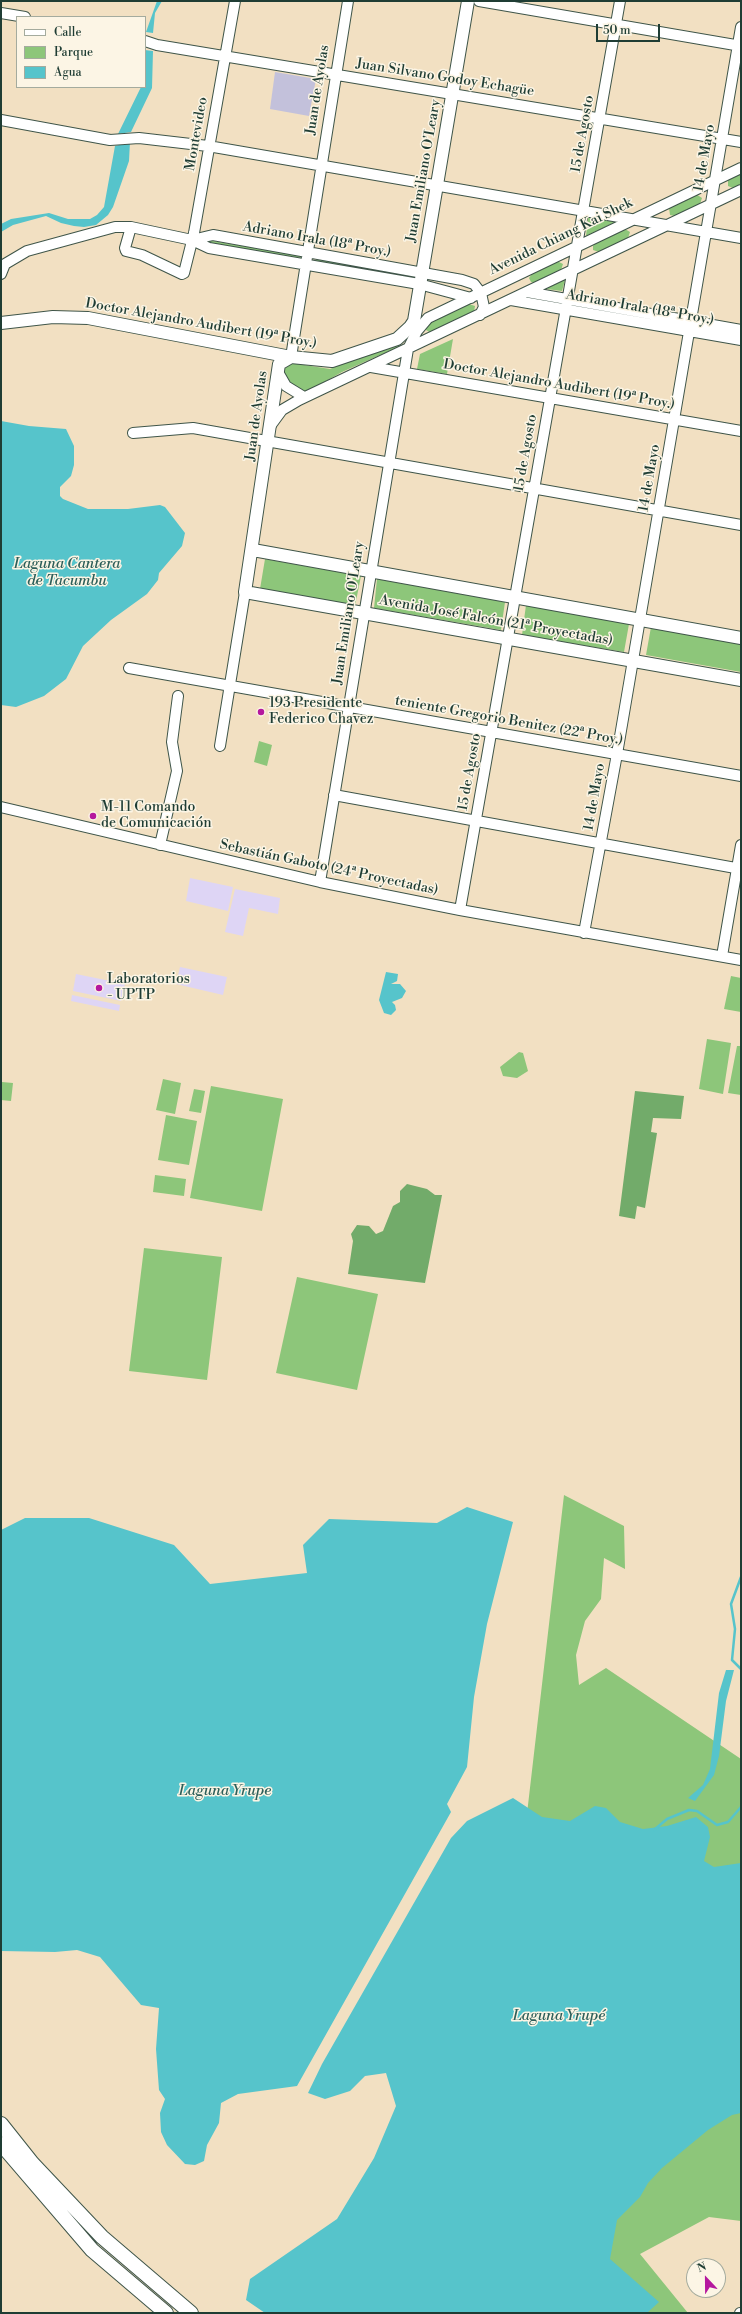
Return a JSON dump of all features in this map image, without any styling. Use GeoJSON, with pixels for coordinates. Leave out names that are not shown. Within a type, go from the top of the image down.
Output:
{"type":"FeatureCollection","features":[{"type":"Feature","properties":{"kind":"highway"},"geometry":{"type":"LineString","coordinates":[[1,2124],[32,2163],[102,2237],[191,2313]]}},
{"type":"Feature","properties":{"kind":"highway"},"geometry":{"type":"LineString","coordinates":[[1,2144],[92,2250],[166,2313]]}},
{"type":"Feature","properties":{"kind":"main road","name":"Juan Emiliano O'Leary"},"geometry":{"type":"LineString","coordinates":[[347,357],[397,339],[410,327],[414,321],[468,1]]}},
{"type":"Feature","properties":{"kind":"main road","name":"Doctor Alejandro Audibert (19ª Proy.)"},"geometry":{"type":"LineString","coordinates":[[1,324],[53,318],[88,318],[290,357],[332,361],[347,357]]}},
{"type":"Feature","properties":{"kind":"main road"},"geometry":{"type":"LineString","coordinates":[[266,352],[276,357],[278,368]]}},
{"type":"Feature","properties":{"kind":"main road","name":"Juan de Ayolas"},"geometry":{"type":"LineString","coordinates":[[245,592],[253,550],[278,368],[290,357]]}},
{"type":"Feature","properties":{"kind":"main road","name":"Avenida José Falcón (21ª Proyectadas)"},"geometry":{"type":"LineString","coordinates":[[253,550],[741,638]]}},
{"type":"Feature","properties":{"kind":"main road","name":"Avenida José Falcón (21ª Proyectadas)"},"geometry":{"type":"LineString","coordinates":[[245,592],[741,680]]}},
{"type":"Feature","properties":{"kind":"street","name":"Montevideo"},"geometry":{"type":"LineString","coordinates":[[131,227],[126,251],[142,255],[182,274],[185,271],[192,240],[235,1]]}},
{"type":"Feature","properties":{"kind":"street","name":"Juan de Ayolas"},"geometry":{"type":"LineString","coordinates":[[290,357],[348,1]]}},
{"type":"Feature","properties":{"kind":"street"},"geometry":{"type":"LineString","coordinates":[[479,1],[740,46]]}},
{"type":"Feature","properties":{"kind":"street","name":"15 de Agosto"},"geometry":{"type":"LineString","coordinates":[[460,910],[620,1]]}},
{"type":"Feature","properties":{"kind":"street"},"geometry":{"type":"LineString","coordinates":[[1,13],[19,16]]}},
{"type":"Feature","properties":{"kind":"street","name":"14 de Mayo"},"geometry":{"type":"LineString","coordinates":[[584,933],[617,754],[740,46],[741,27]]}},
{"type":"Feature","properties":{"kind":"street","name":"Juan Silvano Godoy Echagüe"},"geometry":{"type":"LineString","coordinates":[[146,41],[156,45],[741,142]]}},
{"type":"Feature","properties":{"kind":"street"},"geometry":{"type":"LineString","coordinates":[[1,120],[110,140],[139,138],[208,146],[741,238]]}},
{"type":"Feature","properties":{"kind":"street","name":"Avenida Chiang Kai Shek"},"geometry":{"type":"LineString","coordinates":[[408,349],[417,331],[428,318],[741,168]]}},
{"type":"Feature","properties":{"kind":"street"},"geometry":{"type":"LineString","coordinates":[[271,424],[282,410],[304,397],[371,367],[741,190]]}},
{"type":"Feature","properties":{"kind":"street","name":"Adriano Irala (18ª Proy.)"},"geometry":{"type":"LineString","coordinates":[[1,274],[5,264],[13,257],[34,249],[115,227],[131,227],[192,240],[209,248],[305,264],[420,279],[470,283],[481,293]]}},
{"type":"Feature","properties":{"kind":"street","name":"Adriano Irala (18ª Proy.)"},"geometry":{"type":"LineString","coordinates":[[192,240],[213,235],[307,253],[420,279],[471,298]]}},
{"type":"Feature","properties":{"kind":"street","name":"Adriano Irala (18ª Proy.)"},"geometry":{"type":"LineString","coordinates":[[527,292],[566,304]]}},
{"type":"Feature","properties":{"kind":"street"},"geometry":{"type":"LineString","coordinates":[[480,315],[484,307],[481,293]]}},
{"type":"Feature","properties":{"kind":"street","name":"Adriano Irala (18ª Proy.)"},"geometry":{"type":"LineString","coordinates":[[510,300],[566,304],[691,326],[741,330]]}},
{"type":"Feature","properties":{"kind":"street","name":"Adriano Irala (18ª Proy.)"},"geometry":{"type":"LineString","coordinates":[[691,326],[741,340]]}},
{"type":"Feature","properties":{"kind":"street","name":"Juan Emiliano O'Leary"},"geometry":{"type":"LineString","coordinates":[[320,882],[408,349]]}},
{"type":"Feature","properties":{"kind":"street","name":"Doctor Alejandro Audibert (19ª Proy.)"},"geometry":{"type":"LineString","coordinates":[[371,367],[741,432]]}},
{"type":"Feature","properties":{"kind":"street"},"geometry":{"type":"LineString","coordinates":[[278,368],[286,386],[304,397]]}},
{"type":"Feature","properties":{"kind":"street"},"geometry":{"type":"LineString","coordinates":[[133,433],[193,428],[268,443],[741,525]]}},
{"type":"Feature","properties":{"kind":"street","name":"Juan de Ayolas"},"geometry":{"type":"LineString","coordinates":[[220,746],[245,592]]}},
{"type":"Feature","properties":{"kind":"street","name":"teniente Gregorio Benitez (22ª Proy.)"},"geometry":{"type":"LineString","coordinates":[[129,668],[741,776]]}},
{"type":"Feature","properties":{"kind":"street"},"geometry":{"type":"LineString","coordinates":[[160,845],[178,771],[172,742],[178,696]]}},
{"type":"Feature","properties":{"kind":"street"},"geometry":{"type":"LineString","coordinates":[[334,795],[739,869]]}},
{"type":"Feature","properties":{"kind":"street","name":"Sebastián Gaboto (24ª Proyectadas)"},"geometry":{"type":"LineString","coordinates":[[1,807],[320,882],[584,933],[722,956]]}},
{"type":"Feature","properties":{"kind":"street"},"geometry":{"type":"LineString","coordinates":[[741,845],[739,869],[722,956],[741,960]]}},
{"type":"Feature","properties":{"kind":"shaded area"},"geometry":{"type":"Polygon","coordinates":[[[275,72],[316,79],[309,116],[270,109],[275,72]]]}},
{"type":"Feature","properties":{"kind":"shaded area"},"geometry":{"type":"Polygon","coordinates":[[[190,878],[233,887],[228,911],[186,901],[190,878]]]}},
{"type":"Feature","properties":{"kind":"shaded area"},"geometry":{"type":"Polygon","coordinates":[[[235,889],[280,898],[278,914],[249,908],[243,936],[225,932],[235,889]]]}},
{"type":"Feature","properties":{"kind":"shaded area"},"geometry":{"type":"Polygon","coordinates":[[[180,967],[227,977],[223,995],[176,984],[180,967]]]}},
{"type":"Feature","properties":{"kind":"shaded area","name":"Laboratorios - UPTP"},"geometry":{"type":"Polygon","coordinates":[[[76,974],[125,984],[121,1001],[73,991],[76,974]]]}},
{"type":"Feature","properties":{"kind":"shaded area"},"geometry":{"type":"Polygon","coordinates":[[[72,995],[120,1005],[119,1011],[71,1001],[72,995]]]}},
{"type":"Feature","properties":{"kind":"green space"},"geometry":{"type":"Polygon","coordinates":[[[741,173],[741,184],[733,188],[728,186],[728,180],[741,173]]]}},
{"type":"Feature","properties":{"kind":"green space"},"geometry":{"type":"Polygon","coordinates":[[[696,194],[702,198],[700,204],[675,216],[670,215],[669,208],[696,194]]]}},
{"type":"Feature","properties":{"kind":"green space"},"geometry":{"type":"Polygon","coordinates":[[[588,217],[617,221],[586,236],[588,217]]]}},
{"type":"Feature","properties":{"kind":"green space"},"geometry":{"type":"Polygon","coordinates":[[[625,229],[630,232],[628,238],[599,252],[593,250],[595,243],[625,229]]]}},
{"type":"Feature","properties":{"kind":"green space"},"geometry":{"type":"Polygon","coordinates":[[[207,240],[300,256],[301,258],[206,243],[207,240]]]}},
{"type":"Feature","properties":{"kind":"green space"},"geometry":{"type":"Polygon","coordinates":[[[317,259],[410,275],[412,277],[315,261],[317,259]]]}},
{"type":"Feature","properties":{"kind":"green space"},"geometry":{"type":"Polygon","coordinates":[[[557,261],[563,264],[561,270],[534,283],[531,282],[529,278],[532,274],[557,261]]]}},
{"type":"Feature","properties":{"kind":"green space"},"geometry":{"type":"Polygon","coordinates":[[[564,279],[562,291],[546,289],[564,279]]]}},
{"type":"Feature","properties":{"kind":"green space"},"geometry":{"type":"Polygon","coordinates":[[[469,304],[475,306],[474,312],[431,333],[426,330],[427,324],[469,304]]]}},
{"type":"Feature","properties":{"kind":"green space"},"geometry":{"type":"Polygon","coordinates":[[[401,338],[400,346],[342,372],[303,394],[291,387],[283,372],[285,362],[330,369],[401,338]]]}},
{"type":"Feature","properties":{"kind":"green space"},"geometry":{"type":"Polygon","coordinates":[[[453,339],[447,374],[417,369],[420,354],[453,339]]]}},
{"type":"Feature","properties":{"kind":"green space"},"geometry":{"type":"Polygon","coordinates":[[[265,559],[361,576],[355,606],[260,589],[265,559]]]}},
{"type":"Feature","properties":{"kind":"green space"},"geometry":{"type":"Polygon","coordinates":[[[377,579],[505,602],[501,630],[374,608],[377,579]]]}},
{"type":"Feature","properties":{"kind":"green space"},"geometry":{"type":"Polygon","coordinates":[[[526,605],[629,624],[624,652],[522,635],[526,605]]]}},
{"type":"Feature","properties":{"kind":"green space"},"geometry":{"type":"Polygon","coordinates":[[[651,627],[741,643],[741,672],[646,655],[651,627]]]}},
{"type":"Feature","properties":{"kind":"green space"},"geometry":{"type":"Polygon","coordinates":[[[259,741],[272,745],[267,766],[254,762],[259,741]]]}},
{"type":"Feature","properties":{"kind":"green space"},"geometry":{"type":"Polygon","coordinates":[[[731,976],[741,978],[741,1012],[724,1009],[731,976]]]}},
{"type":"Feature","properties":{"kind":"green space"},"geometry":{"type":"Polygon","coordinates":[[[707,1039],[731,1043],[723,1094],[699,1089],[707,1039]]]}},
{"type":"Feature","properties":{"kind":"green space"},"geometry":{"type":"Polygon","coordinates":[[[737,1046],[741,1046],[741,1095],[728,1093],[737,1046]]]}},
{"type":"Feature","properties":{"kind":"green space"},"geometry":{"type":"Polygon","coordinates":[[[519,1052],[523,1053],[528,1071],[517,1078],[503,1076],[500,1067],[519,1052]]]}},
{"type":"Feature","properties":{"kind":"green space"},"geometry":{"type":"Polygon","coordinates":[[[163,1079],[181,1083],[175,1114],[156,1110],[163,1079]]]}},
{"type":"Feature","properties":{"kind":"green space"},"geometry":{"type":"Polygon","coordinates":[[[2,1082],[13,1083],[11,1101],[1,1100],[2,1082]]]}},
{"type":"Feature","properties":{"kind":"green space"},"geometry":{"type":"Polygon","coordinates":[[[211,1086],[283,1099],[262,1211],[190,1198],[211,1086]]]}},
{"type":"Feature","properties":{"kind":"green space"},"geometry":{"type":"Polygon","coordinates":[[[194,1089],[205,1091],[201,1113],[189,1111],[194,1089]]]}},
{"type":"Feature","properties":{"kind":"green space"},"geometry":{"type":"Polygon","coordinates":[[[635,1091],[684,1096],[681,1119],[653,1118],[651,1132],[657,1133],[645,1208],[637,1206],[635,1219],[619,1216],[635,1091]]]}},
{"type":"Feature","properties":{"kind":"green space"},"geometry":{"type":"Polygon","coordinates":[[[166,1115],[197,1121],[189,1165],[158,1160],[166,1115]]]}},
{"type":"Feature","properties":{"kind":"green space"},"geometry":{"type":"Polygon","coordinates":[[[155,1175],[186,1179],[184,1196],[153,1192],[155,1175]]]}},
{"type":"Feature","properties":{"kind":"green space"},"geometry":{"type":"Polygon","coordinates":[[[407,1184],[427,1189],[435,1195],[442,1195],[425,1283],[348,1274],[353,1241],[351,1234],[357,1225],[369,1226],[376,1234],[383,1231],[393,1206],[400,1202],[400,1191],[407,1184]]]}},
{"type":"Feature","properties":{"kind":"green space"},"geometry":{"type":"Polygon","coordinates":[[[144,1248],[222,1257],[207,1380],[129,1371],[144,1248]]]}},
{"type":"Feature","properties":{"kind":"green space"},"geometry":{"type":"Polygon","coordinates":[[[297,1277],[378,1294],[357,1390],[276,1373],[297,1277]]]}},
{"type":"Feature","properties":{"kind":"green space"},"geometry":{"type":"Polygon","coordinates":[[[564,1495],[624,1526],[625,1569],[604,1558],[601,1599],[585,1621],[576,1655],[579,1685],[606,1668],[741,1759],[741,2221],[709,2217],[640,2254],[688,2313],[469,2313],[564,1495]]]}},
{"type":"Feature","properties":{"kind":"water"},"geometry":{"type":"Polygon","coordinates":[[[157,1],[162,1],[155,13],[153,33],[146,32],[157,1]]]}},
{"type":"Feature","properties":{"kind":"water"},"geometry":{"type":"Polygon","coordinates":[[[146,50],[153,51],[152,88],[131,132],[118,134],[141,88],[146,88],[146,50]]]}},
{"type":"Feature","properties":{"kind":"water"},"geometry":{"type":"Polygon","coordinates":[[[130,142],[129,161],[113,207],[108,215],[96,225],[84,227],[74,226],[61,223],[46,216],[13,225],[1,232],[1,224],[11,219],[49,213],[68,219],[90,219],[97,215],[104,207],[115,146],[130,142]]]}},
{"type":"Feature","properties":{"kind":"water","name":"Laguna Cantera de Tacumbu"},"geometry":{"type":"Polygon","coordinates":[[[1,421],[29,426],[66,429],[74,446],[74,465],[71,476],[60,487],[60,496],[63,499],[88,509],[128,509],[160,505],[165,507],[185,533],[182,546],[159,573],[158,580],[147,594],[111,620],[83,646],[66,679],[44,696],[16,707],[1,705],[1,421]]]}},
{"type":"Feature","properties":{"kind":"water"},"geometry":{"type":"Polygon","coordinates":[[[386,972],[398,974],[397,981],[391,984],[400,984],[406,991],[402,998],[392,1002],[395,1005],[396,1010],[391,1015],[384,1013],[379,1000],[386,972]]]}},
{"type":"Feature","properties":{"kind":"water","name":"Laguna Yrupe"},"geometry":{"type":"Polygon","coordinates":[[[467,1507],[513,1522],[487,1624],[474,1697],[467,1767],[447,1804],[451,1812],[297,2086],[238,2094],[221,2103],[219,2123],[207,2145],[204,2161],[195,2165],[185,2164],[167,2145],[161,2132],[160,2113],[165,2099],[159,2090],[156,2049],[159,2008],[141,2005],[100,1957],[77,1950],[55,1952],[1,1951],[1,1530],[25,1518],[89,1518],[174,1545],[210,1584],[307,1573],[303,1545],[329,1519],[437,1523],[467,1507]]]}},
{"type":"Feature","properties":{"kind":"water"},"geometry":{"type":"Polygon","coordinates":[[[726,1670],[734,1670],[726,1701],[719,1756],[714,1775],[695,1801],[688,1798],[703,1785],[710,1769],[719,1693],[726,1670]]]}},
{"type":"Feature","properties":{"kind":"water","name":"Laguna Yrupé"},"geometry":{"type":"Polygon","coordinates":[[[513,1798],[542,1817],[570,1821],[595,1806],[606,1808],[620,1822],[643,1829],[667,1826],[696,1817],[708,1827],[710,1837],[704,1861],[714,1867],[741,1863],[741,2113],[732,2115],[708,2130],[662,2168],[648,2183],[640,2197],[617,2220],[610,2259],[659,2302],[647,2313],[265,2313],[246,2300],[250,2279],[337,2219],[374,2158],[396,2106],[386,2073],[365,2076],[350,2091],[325,2099],[308,2093],[322,2064],[451,1838],[467,1821],[513,1798]]]}},
{"type":"Feature","properties":{"kind":"waterway"},"geometry":{"type":"LineString","coordinates":[[741,1577],[731,1604],[735,1629],[732,1660],[741,1669]]}},
{"type":"Feature","properties":{"kind":"waterway"},"geometry":{"type":"LineString","coordinates":[[654,1830],[667,1819],[689,1810],[697,1811],[717,1825],[728,1822],[741,1807]]}},
{"type":"Feature","properties":{"kind":"place","name":"193 Presidente Federico Chavez"},"geometry":{"type":"Point","coordinates":[261,712]}},
{"type":"Feature","properties":{"kind":"place","name":"M-11 Comando de Comunicación"},"geometry":{"type":"Point","coordinates":[93,816]}},
{"type":"Feature","properties":{"kind":"place","name":"Laboratorios - UPTP"},"geometry":{"type":"Point","coordinates":[99,988]}}]}
